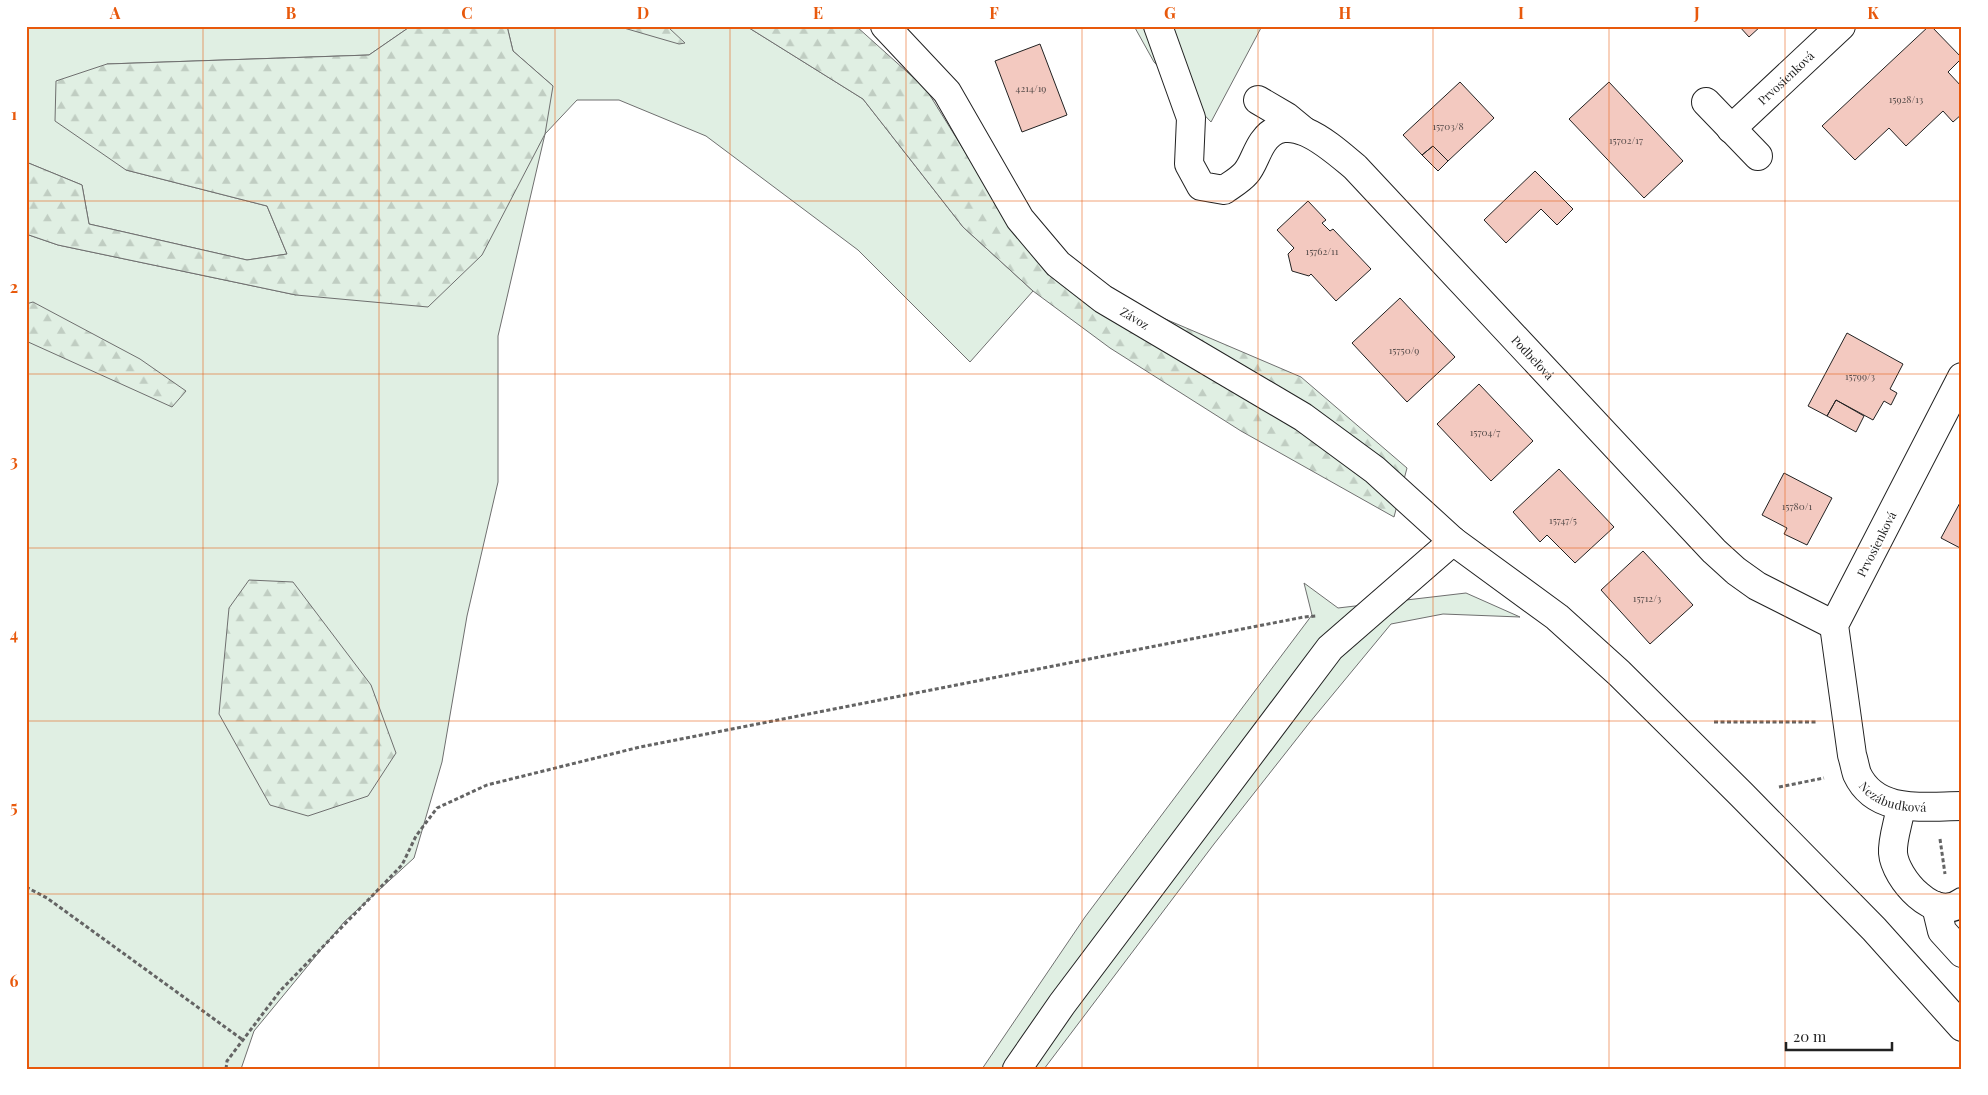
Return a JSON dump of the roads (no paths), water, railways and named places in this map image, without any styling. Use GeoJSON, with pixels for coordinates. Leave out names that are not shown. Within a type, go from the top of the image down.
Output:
{"type":"FeatureCollection","features":[{"type":"Feature","properties":{"kind":"street","name":"Závoz"},"geometry":{"type":"LineString","coordinates":[[885,26],[947,92],[1020,219],[1058,264],[1103,299],[1303,418],[1374,470],[1453,541],[1557,617],[1620,673],[1741,794],[1874,929],[1962,1027]]}},
{"type":"Feature","properties":{"kind":"street","name":"Podbeľová"},"geometry":{"type":"LineString","coordinates":[[1158,26],[1191,118],[1189,164],[1201,186],[1224,190],[1246,173],[1263,142],[1272,132],[1286,128],[1304,131],[1330,146],[1354,167],[1728,565],[1757,586],[1834,625]]}},
{"type":"Feature","properties":{"kind":"street","name":"Prvosienková"},"geometry":{"type":"LineString","coordinates":[[1731,128],[1842,26]]}},
{"type":"Feature","properties":{"kind":"street"},"geometry":{"type":"LineString","coordinates":[[1258,100],[1304,131]]}},
{"type":"Feature","properties":{"kind":"street"},"geometry":{"type":"LineString","coordinates":[[1706,102],[1758,156]]}},
{"type":"Feature","properties":{"kind":"street","name":"Prvosienková"},"geometry":{"type":"LineString","coordinates":[[1834,625],[1962,376]]}},
{"type":"Feature","properties":{"kind":"street"},"geometry":{"type":"LineString","coordinates":[[1017,1069],[1062,1004],[1330,648],[1453,541]]}},
{"type":"Feature","properties":{"kind":"street","name":"Nezábudková"},"geometry":{"type":"LineString","coordinates":[[1834,625],[1837,721],[1852,755],[1857,774],[1868,789],[1882,800],[1901,806],[1962,806]]}},
{"type":"Feature","properties":{"kind":"street"},"geometry":{"type":"LineString","coordinates":[[1901,806],[1893,852],[1897,869],[1907,884],[1921,898],[1949,904],[1942,931],[1962,953]]}}]}
